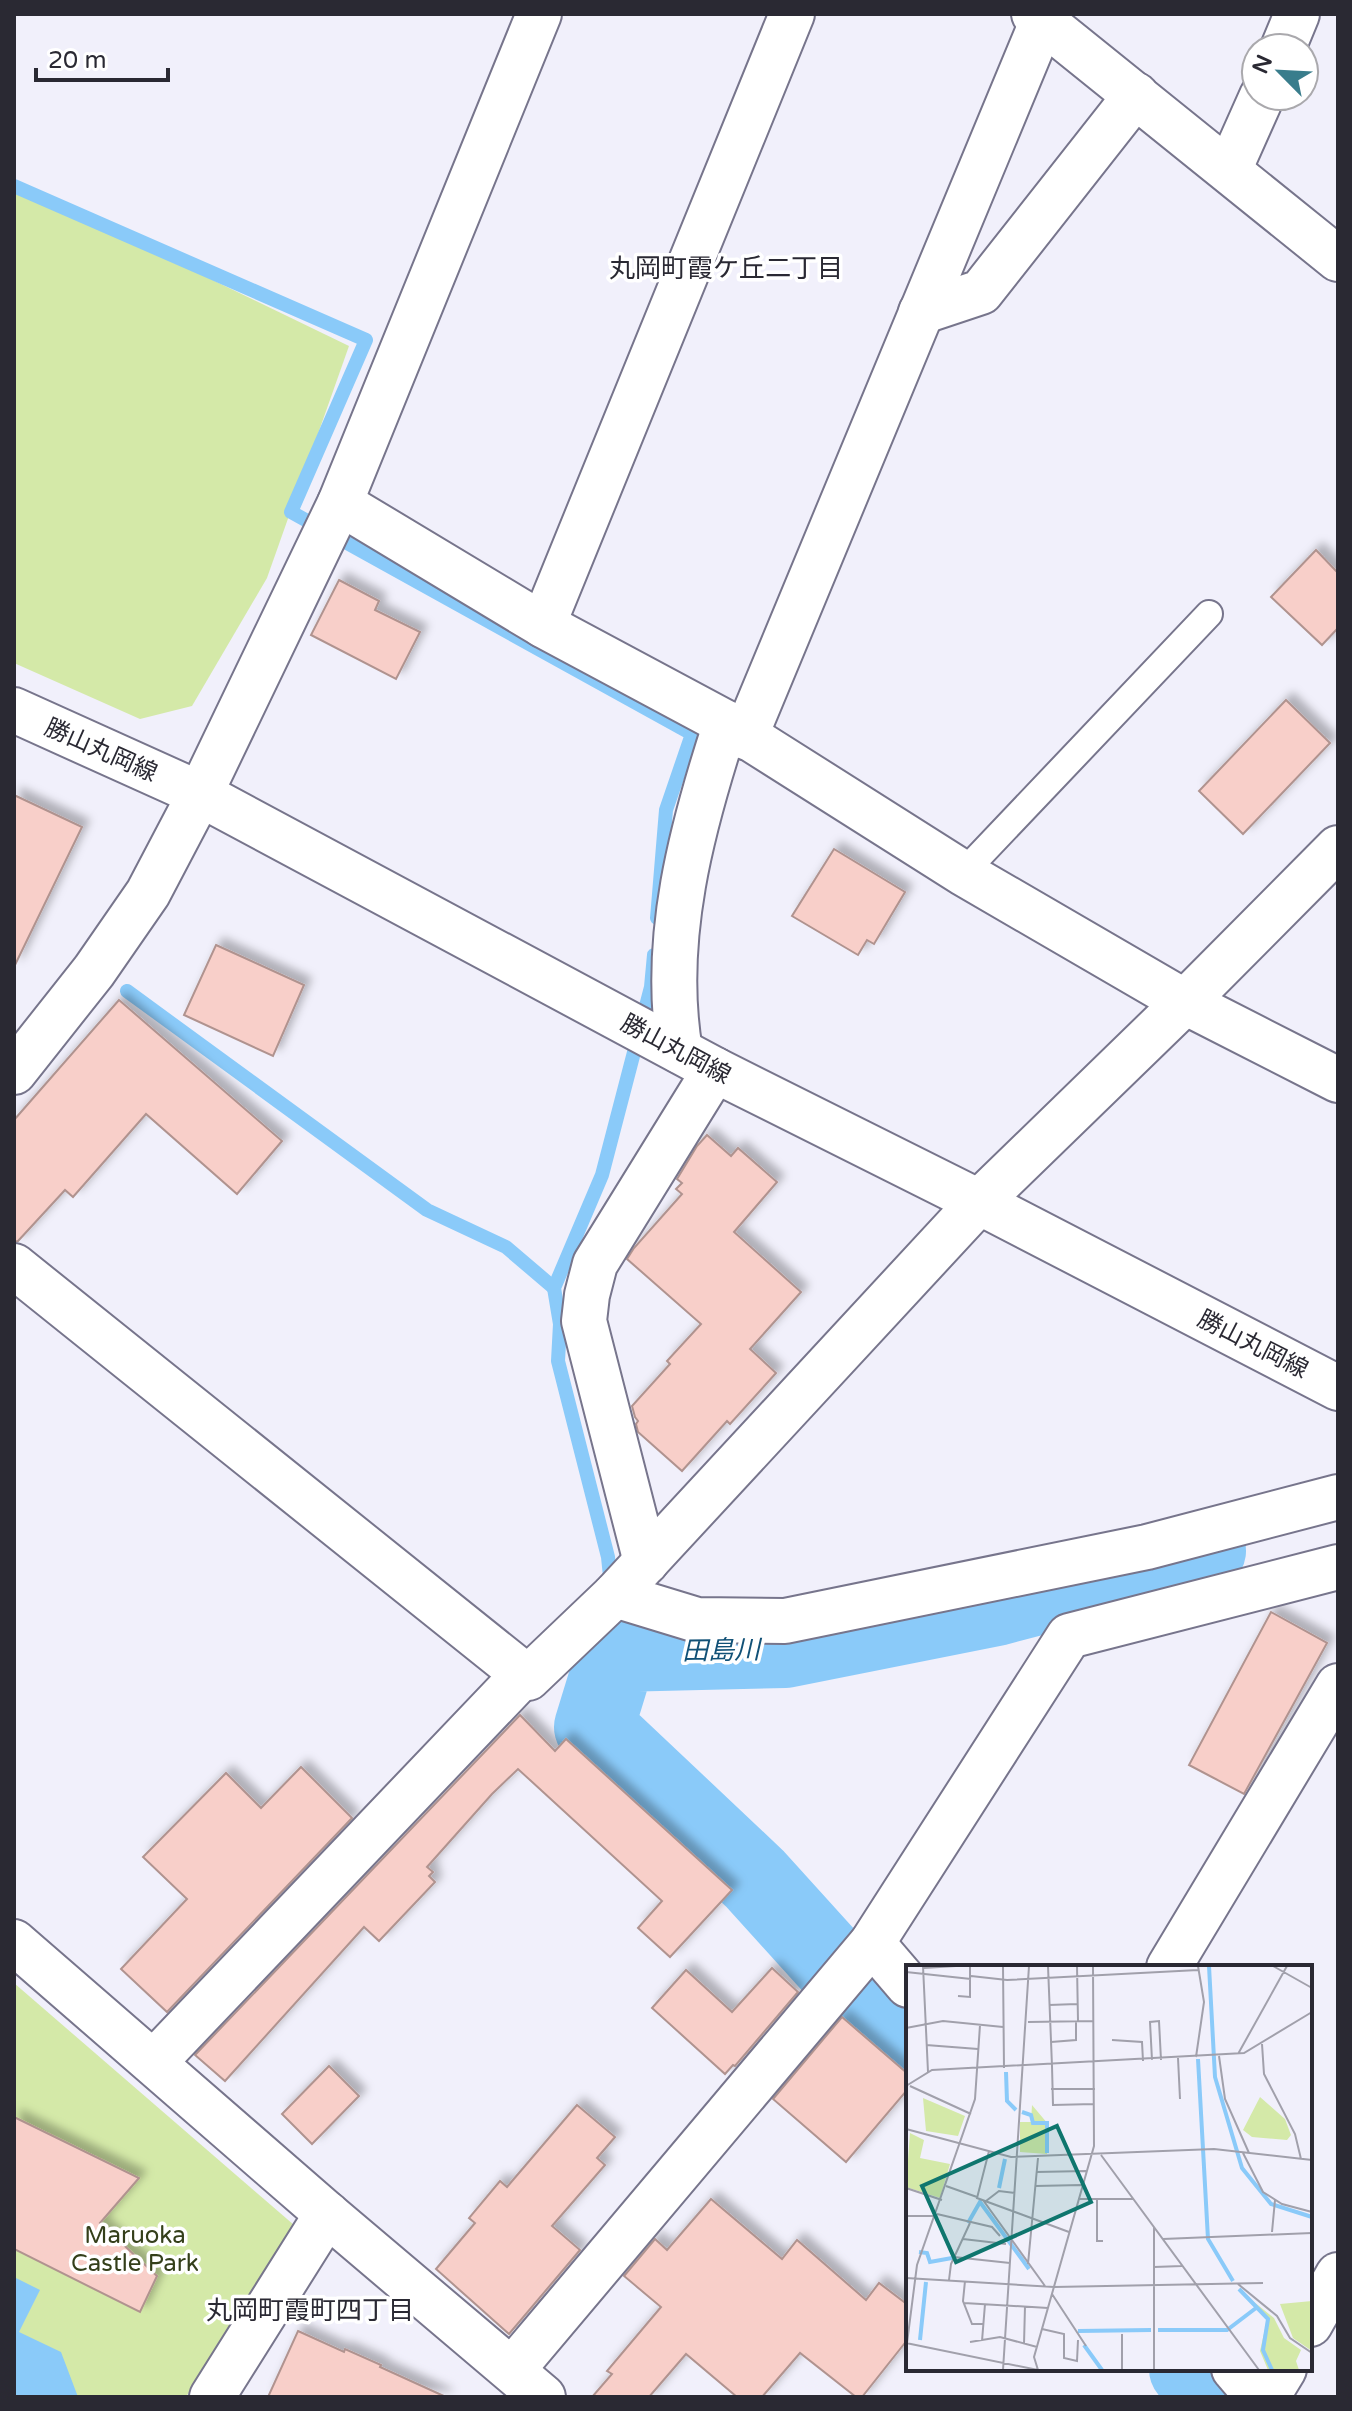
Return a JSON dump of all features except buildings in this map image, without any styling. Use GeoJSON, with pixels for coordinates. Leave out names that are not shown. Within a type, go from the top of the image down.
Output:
{"type":"FeatureCollection","features":[{"type":"Feature","properties":{"kind":"street"},"geometry":{"type":"LineString","coordinates":[[14,1072],[94,971],[148,893],[200,794],[340,503],[539,14]]}},
{"type":"Feature","properties":{"kind":"street"},"geometry":{"type":"LineString","coordinates":[[543,625],[792,14]]}},
{"type":"Feature","properties":{"kind":"street"},"geometry":{"type":"LineString","coordinates":[[646,1562],[584,1321],[595,1264],[698,1060],[675,1021],[676,938],[693,835],[736,730],[921,312],[1038,18],[1338,259]]}},
{"type":"Feature","properties":{"kind":"street"},"geometry":{"type":"LineString","coordinates":[[921,312],[981,292],[1136,95]]}},
{"type":"Feature","properties":{"kind":"street"},"geometry":{"type":"LineString","coordinates":[[1229,170],[1255,112]]}},
{"type":"Feature","properties":{"kind":"street"},"geometry":{"type":"LineString","coordinates":[[340,503],[543,625],[736,730],[963,873],[1185,1002],[1338,1080]]}},
{"type":"Feature","properties":{"kind":"street","name":"勝山丸岡線"},"geometry":{"type":"LineString","coordinates":[[14,710],[200,794],[698,1060],[1338,1388]]}},
{"type":"Feature","properties":{"kind":"street"},"geometry":{"type":"LineString","coordinates":[[14,1266],[528,1678],[615,1595],[979,1202],[1338,848]]}},
{"type":"Feature","properties":{"kind":"street"},"geometry":{"type":"LineString","coordinates":[[615,1595],[697,1620],[785,1621],[1147,1547],[1338,1497]]}},
{"type":"Feature","properties":{"kind":"street"},"geometry":{"type":"LineString","coordinates":[[14,1942],[530,2388],[872,1943],[1069,1636],[1338,1567]]}},
{"type":"Feature","properties":{"kind":"street"},"geometry":{"type":"LineString","coordinates":[[154,2062],[524,1674]]}},
{"type":"Feature","properties":{"kind":"street"},"geometry":{"type":"LineString","coordinates":[[1170,1965],[1338,1686]]}},
{"type":"Feature","properties":{"kind":"street"},"geometry":{"type":"LineString","coordinates":[[872,1943],[906,1983]]}},
{"type":"Feature","properties":{"kind":"street"},"geometry":{"type":"LineString","coordinates":[[212,2397],[327,2214]]}},
{"type":"Feature","properties":{"kind":"street"},"geometry":{"type":"LineString","coordinates":[[1312,2320],[1338,2275]]}},
{"type":"Feature","properties":{"kind":"street"},"geometry":{"type":"LineString","coordinates":[[1236,2371],[1258,2397]]}},
{"type":"Feature","properties":{"kind":"street"},"geometry":{"type":"LineString","coordinates":[[1267,2397],[1283,2371]]}},
{"type":"Feature","properties":{"kind":"lane"},"geometry":{"type":"LineString","coordinates":[[963,873],[1209,614]]}},
{"type":"Feature","properties":{"kind":"green space"},"geometry":{"type":"Polygon","coordinates":[[[14,184],[349,346],[267,578],[192,706],[140,719],[14,663],[14,184]]]}},
{"type":"Feature","properties":{"kind":"green space","name":"Maruoka Castle Park"},"geometry":{"type":"Polygon","coordinates":[[[14,1983],[294,2225],[186,2397],[14,2397],[14,1983]]]}},
{"type":"Feature","properties":{"kind":"water"},"geometry":{"type":"Polygon","coordinates":[[[14,2277],[40,2290],[19,2332],[61,2352],[78,2397],[14,2397],[14,2277]]]}},
{"type":"Feature","properties":{"kind":"waterway"},"geometry":{"type":"LineString","coordinates":[[14,186],[366,340],[291,512],[692,734],[666,810],[657,918]]}},
{"type":"Feature","properties":{"kind":"waterway"},"geometry":{"type":"LineString","coordinates":[[611,1586],[608,1557],[558,1361],[560,1324],[554,1288],[602,1175],[651,987],[654,955]]}},
{"type":"Feature","properties":{"kind":"waterway"},"geometry":{"type":"LineString","coordinates":[[127,991],[427,1210],[506,1247],[554,1288]]}},
{"type":"Feature","properties":{"kind":"waterway","name":"田島川"},"geometry":{"type":"LineString","coordinates":[[906,2046],[755,1879],[594,1727],[617,1652],[785,1648],[996,1606],[1206,1551]]}},
{"type":"Feature","properties":{"kind":"waterway"},"geometry":{"type":"LineString","coordinates":[[613,1607],[617,1652]]}},
{"type":"Feature","properties":{"kind":"waterway","name":"田島川"},"geometry":{"type":"LineString","coordinates":[[1191,2371],[1214,2397]]}},
{"type":"Feature","properties":{"kind":"district","name":"丸岡町霞ケ丘二丁目"},"geometry":{"type":"Point","coordinates":[726,268]}},
{"type":"Feature","properties":{"kind":"district","name":"丸岡町霞町四丁目"},"geometry":{"type":"Point","coordinates":[310,2310]}}]}
